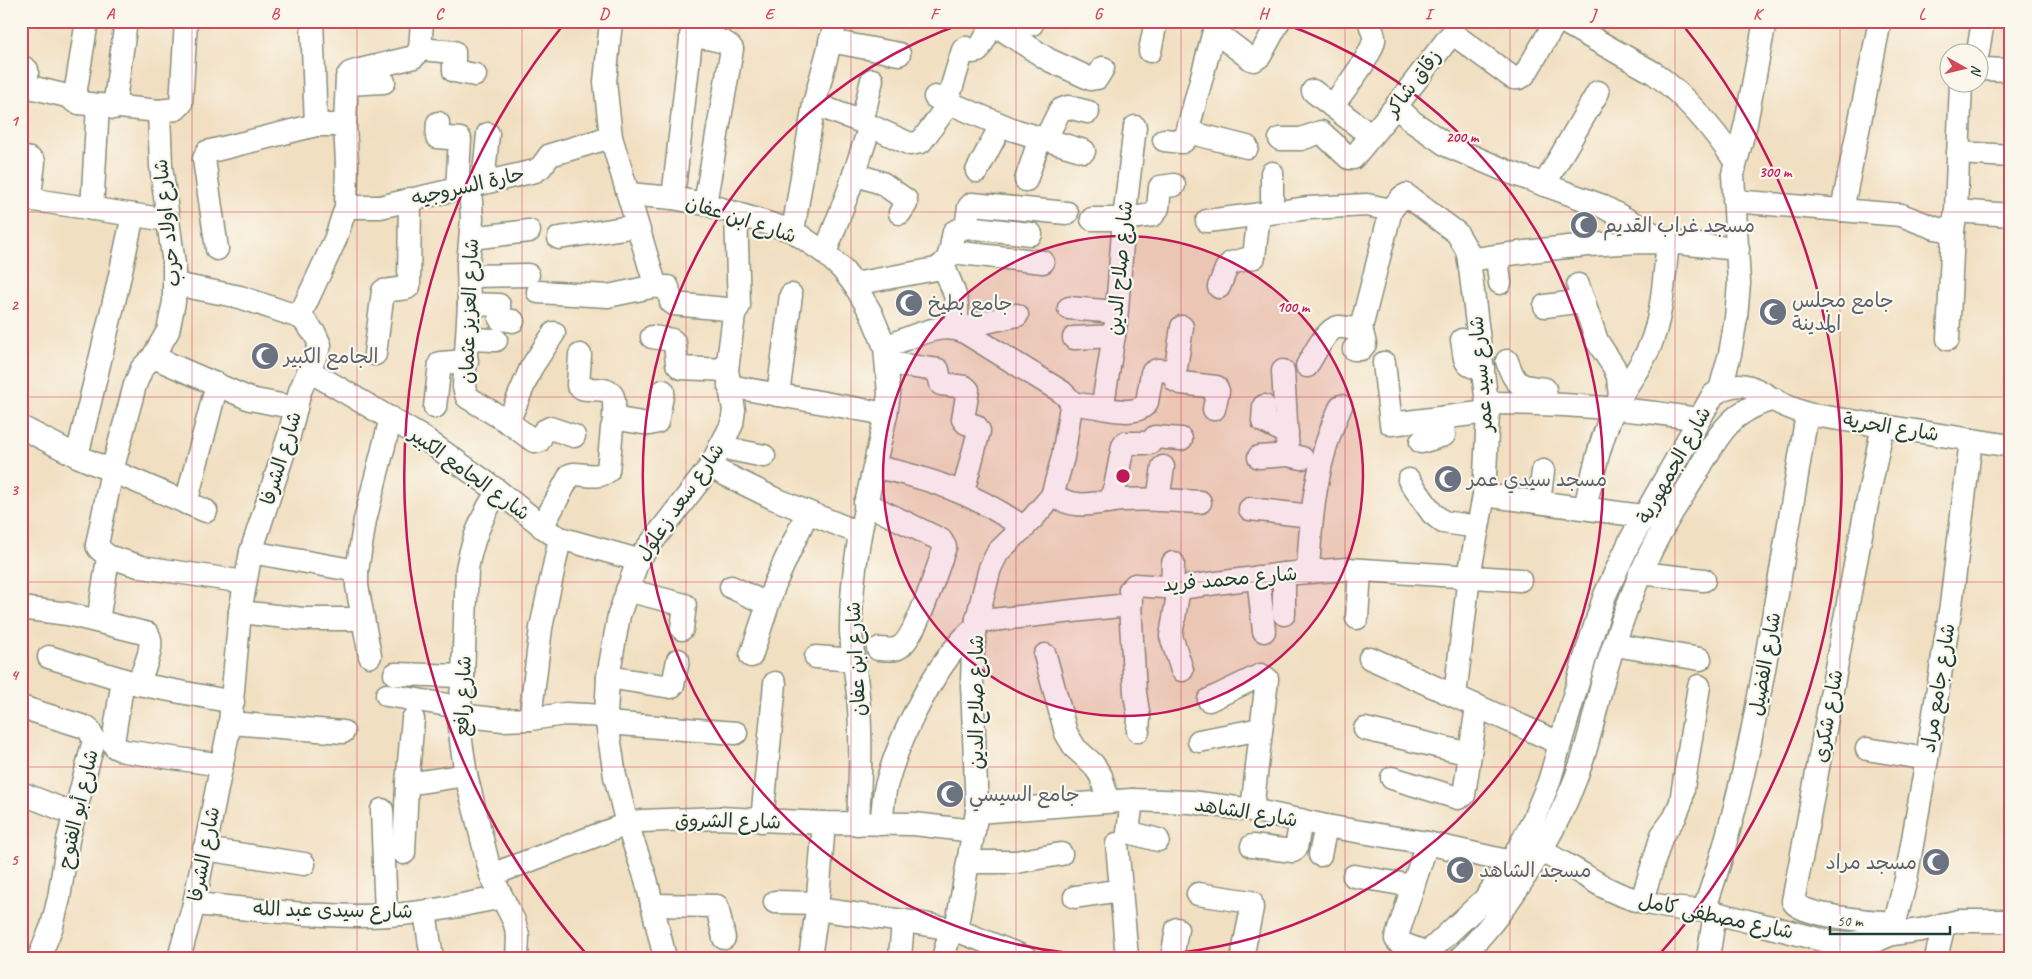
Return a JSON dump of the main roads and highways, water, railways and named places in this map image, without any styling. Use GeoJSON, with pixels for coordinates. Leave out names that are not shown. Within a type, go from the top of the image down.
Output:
{"type":"FeatureCollection","features":[{"type":"Feature","properties":{"kind":"place","name":"مسجد غراب القديم"},"geometry":{"type":"Point","coordinates":[1584,225]}},
{"type":"Feature","properties":{"kind":"place","name":"جامع بطيخ"},"geometry":{"type":"Point","coordinates":[909,303]}},
{"type":"Feature","properties":{"kind":"place","name":"جامع مجلس المدينة"},"geometry":{"type":"Point","coordinates":[1773,312]}},
{"type":"Feature","properties":{"kind":"place","name":"الجامع الكبير"},"geometry":{"type":"Point","coordinates":[265,356]}},
{"type":"Feature","properties":{"kind":"place","name":"مسجد سيدي عمر"},"geometry":{"type":"Point","coordinates":[1448,479]}},
{"type":"Feature","properties":{"kind":"place","name":"جامع السيسي"},"geometry":{"type":"Point","coordinates":[950,794]}},
{"type":"Feature","properties":{"kind":"place","name":"مسجد مراد"},"geometry":{"type":"Point","coordinates":[1936,862]}},
{"type":"Feature","properties":{"kind":"place","name":"مسجد الشاهد"},"geometry":{"type":"Point","coordinates":[1460,870]}}]}
